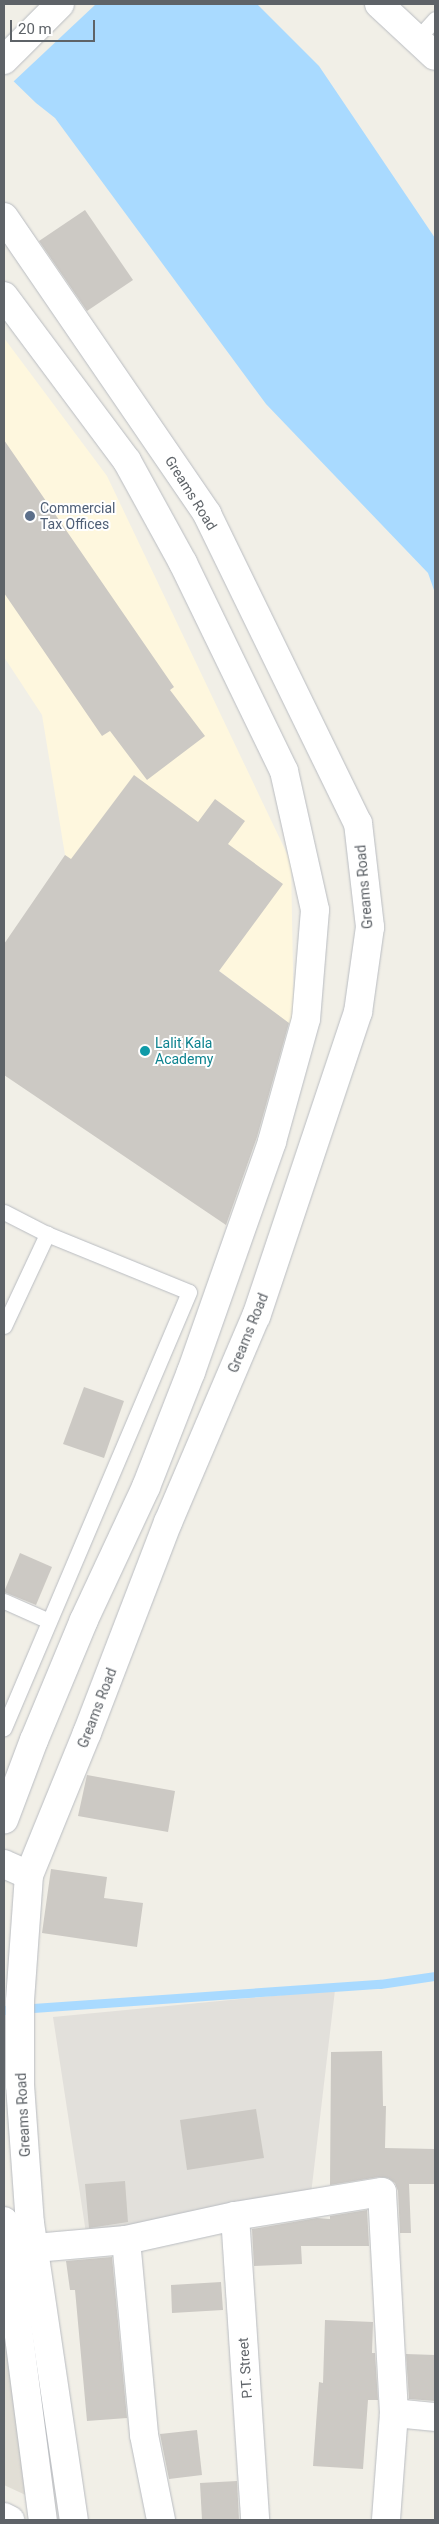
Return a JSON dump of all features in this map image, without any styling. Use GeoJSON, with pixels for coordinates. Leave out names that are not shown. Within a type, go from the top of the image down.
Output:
{"type":"FeatureCollection","features":[{"type":"Feature","properties":{"kind":"main road"},"geometry":{"type":"LineString","coordinates":[[4,60],[60,4]]}},
{"type":"Feature","properties":{"kind":"main road"},"geometry":{"type":"LineString","coordinates":[[379,4],[428,44]]}},
{"type":"Feature","properties":{"kind":"main road","name":"Greams Road"},"geometry":{"type":"LineString","coordinates":[[4,217],[207,514],[358,823],[370,927],[358,1012],[256,1316],[168,1522],[88,1733],[30,1875],[20,2002],[16,2235],[43,2520]]}},
{"type":"Feature","properties":{"kind":"main road"},"geometry":{"type":"LineString","coordinates":[[4,296],[127,461],[183,563],[284,771],[315,910],[306,1019],[272,1142],[191,1372],[146,1487],[84,1620],[34,1740],[4,1820]]}},
{"type":"Feature","properties":{"kind":"main road"},"geometry":{"type":"LineString","coordinates":[[4,1864],[30,1875]]}},
{"type":"Feature","properties":{"kind":"main road"},"geometry":{"type":"LineString","coordinates":[[16,2235],[126,2240],[235,2216],[382,2192],[394,2413],[386,2520]]}},
{"type":"Feature","properties":{"kind":"main road","name":"P.T. Street"},"geometry":{"type":"LineString","coordinates":[[235,2216],[255,2520]]}},
{"type":"Feature","properties":{"kind":"main road","name":"Greams Road"},"geometry":{"type":"LineString","coordinates":[[16,2235],[74,2520]]}},
{"type":"Feature","properties":{"kind":"main road"},"geometry":{"type":"LineString","coordinates":[[126,2240],[144,2435],[161,2520]]}},
{"type":"Feature","properties":{"kind":"main road"},"geometry":{"type":"LineString","coordinates":[[394,2413],[435,2416]]}},
{"type":"Feature","properties":{"kind":"main road"},"geometry":{"type":"LineString","coordinates":[[4,2517],[10,2520]]}},
{"type":"Feature","properties":{"kind":"lane"},"geometry":{"type":"LineString","coordinates":[[428,44],[435,19]]}},
{"type":"Feature","properties":{"kind":"lane"},"geometry":{"type":"LineString","coordinates":[[4,1212],[47,1234],[189,1292],[4,1728]]}},
{"type":"Feature","properties":{"kind":"lane"},"geometry":{"type":"LineString","coordinates":[[4,1326],[47,1234]]}},
{"type":"Feature","properties":{"kind":"lane"},"geometry":{"type":"LineString","coordinates":[[4,1601],[49,1621]]}},
{"type":"Feature","properties":{"kind":"shaded area"},"geometry":{"type":"Polygon","coordinates":[[[4,338],[107,476],[291,862],[294,1027],[65,855],[42,715],[4,657],[4,338]]]}},
{"type":"Feature","properties":{"kind":"shaded area"},"geometry":{"type":"Polygon","coordinates":[[[335,1990],[311,2194],[86,2233],[53,2017],[335,1990]]]}},
{"type":"Feature","properties":{"kind":"shaded area"},"geometry":{"type":"Polygon","coordinates":[[[4,2304],[32,2498],[4,2485],[4,2304]]]}},
{"type":"Feature","properties":{"kind":"water"},"geometry":{"type":"Polygon","coordinates":[[[4,4],[257,4],[319,66],[435,238],[435,593],[428,573],[266,404],[55,118],[36,103],[4,72],[4,4]]]}},
{"type":"Feature","properties":{"kind":"pier"},"geometry":{"type":"Polygon","coordinates":[[[4,4],[96,4],[13,82],[4,72],[4,4]]]}},
{"type":"Feature","properties":{"kind":"building"},"geometry":{"type":"Polygon","coordinates":[[[85,210],[133,280],[87,311],[39,241],[85,210]]]}},
{"type":"Feature","properties":{"kind":"building","name":"Commercial Tax Offices"},"geometry":{"type":"Polygon","coordinates":[[[4,440],[174,687],[170,690],[205,736],[147,780],[110,731],[102,736],[4,593],[4,440]]]}},
{"type":"Feature","properties":{"kind":"building","name":"Lalit Kala Academy"},"geometry":{"type":"Polygon","coordinates":[[[134,775],[198,822],[215,799],[245,821],[228,844],[283,884],[219,971],[289,1023],[257,1137],[226,1225],[4,1075],[4,944],[65,855],[71,859],[134,775]]]}},
{"type":"Feature","properties":{"kind":"building"},"geometry":{"type":"Polygon","coordinates":[[[84,1387],[124,1401],[104,1458],[63,1444],[84,1387]]]}},
{"type":"Feature","properties":{"kind":"building"},"geometry":{"type":"Polygon","coordinates":[[[20,1553],[52,1567],[36,1605],[4,1592],[20,1553]]]}},
{"type":"Feature","properties":{"kind":"building"},"geometry":{"type":"Polygon","coordinates":[[[87,1775],[175,1791],[168,1832],[78,1816],[87,1775]]]}},
{"type":"Feature","properties":{"kind":"building"},"geometry":{"type":"Polygon","coordinates":[[[51,1869],[107,1877],[104,1898],[143,1903],[137,1947],[42,1933],[51,1869]]]}},
{"type":"Feature","properties":{"kind":"building"},"geometry":{"type":"Polygon","coordinates":[[[382,2051],[383,2106],[386,2106],[385,2148],[435,2149],[435,2184],[409,2184],[411,2233],[400,2233],[398,2191],[395,2183],[388,2178],[379,2177],[330,2185],[331,2052],[382,2051]]]}},
{"type":"Feature","properties":{"kind":"building"},"geometry":{"type":"Polygon","coordinates":[[[256,2109],[264,2158],[187,2170],[180,2120],[256,2109]]]}},
{"type":"Feature","properties":{"kind":"building"},"geometry":{"type":"Polygon","coordinates":[[[125,2181],[128,2222],[89,2228],[85,2184],[125,2181]]]}},
{"type":"Feature","properties":{"kind":"building"},"geometry":{"type":"Polygon","coordinates":[[[367,2210],[369,2246],[301,2246],[302,2264],[254,2266],[252,2229],[317,2218],[330,2219],[330,2216],[367,2210]]]}},
{"type":"Feature","properties":{"kind":"building"},"geometry":{"type":"Polygon","coordinates":[[[112,2257],[127,2418],[87,2421],[75,2290],[70,2290],[66,2261],[112,2257]]]}},
{"type":"Feature","properties":{"kind":"building"},"geometry":{"type":"Polygon","coordinates":[[[221,2282],[223,2310],[172,2313],[171,2285],[221,2282]]]}},
{"type":"Feature","properties":{"kind":"building"},"geometry":{"type":"Polygon","coordinates":[[[325,2320],[373,2322],[372,2353],[375,2353],[378,2400],[368,2400],[363,2469],[313,2466],[319,2382],[323,2383],[325,2320]]]}},
{"type":"Feature","properties":{"kind":"building"},"geometry":{"type":"Polygon","coordinates":[[[406,2354],[435,2355],[435,2401],[409,2399],[406,2354]]]}},
{"type":"Feature","properties":{"kind":"building"},"geometry":{"type":"Polygon","coordinates":[[[197,2430],[202,2475],[169,2479],[160,2434],[197,2430]]]}},
{"type":"Feature","properties":{"kind":"building"},"geometry":{"type":"Polygon","coordinates":[[[237,2481],[239,2520],[202,2520],[200,2483],[237,2481]]]}},
{"type":"Feature","properties":{"kind":"waterway"},"geometry":{"type":"LineString","coordinates":[[4,2010],[380,1984],[435,1976]]}},
{"type":"Feature","properties":{"kind":"place","name":"Commercial Tax Offices"},"geometry":{"type":"Point","coordinates":[30,516]}},
{"type":"Feature","properties":{"kind":"place","name":"Lalit Kala Academy"},"geometry":{"type":"Point","coordinates":[145,1051]}}]}
